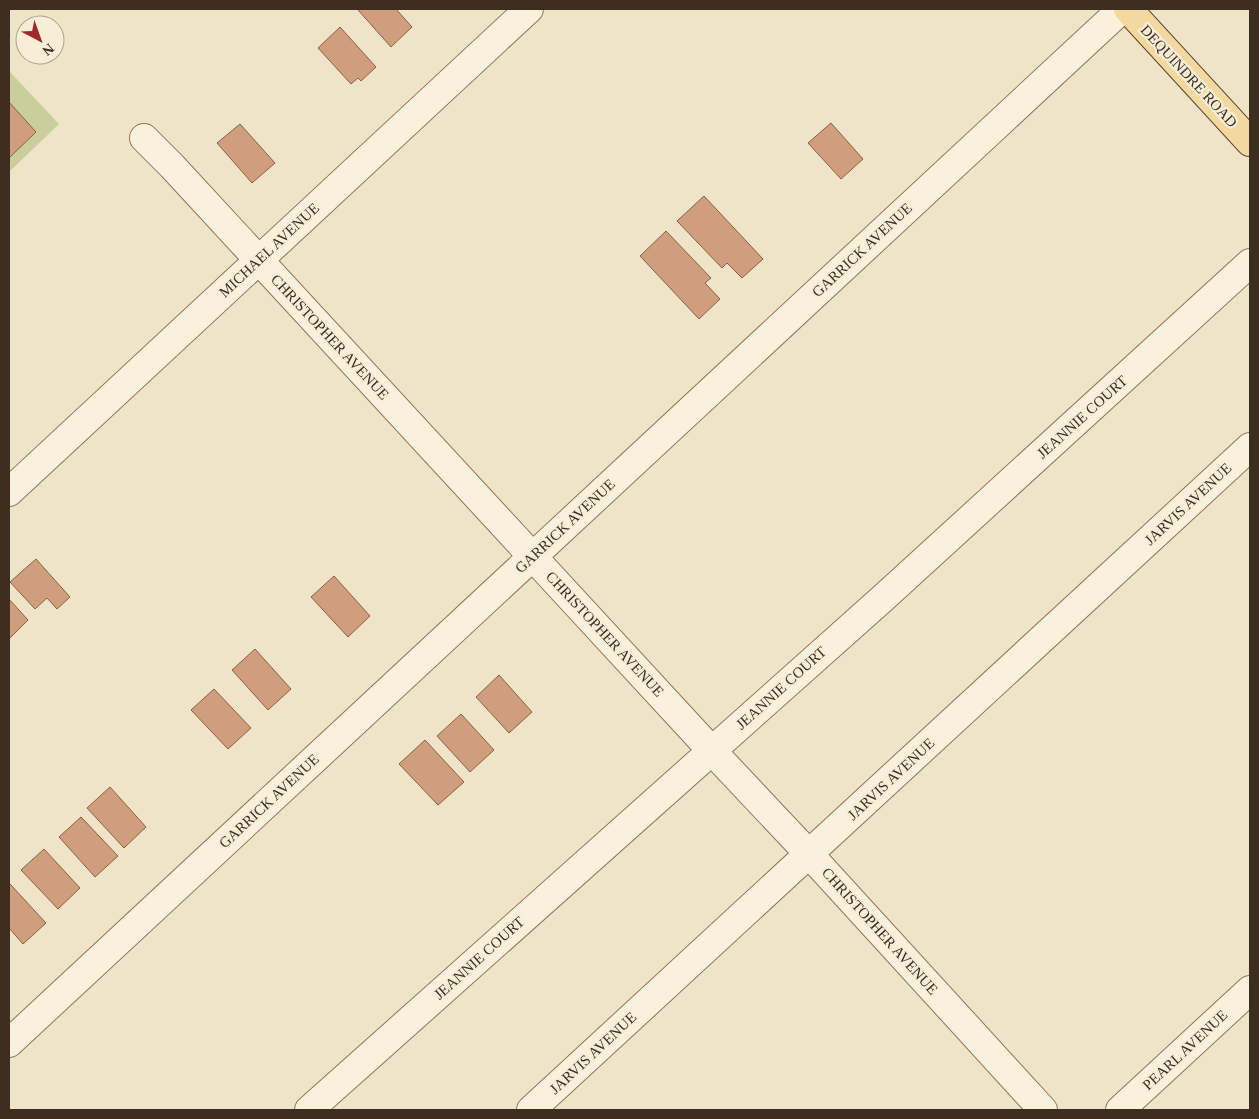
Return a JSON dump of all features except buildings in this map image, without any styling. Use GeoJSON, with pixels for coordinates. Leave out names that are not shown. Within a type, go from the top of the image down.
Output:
{"type":"FeatureCollection","features":[{"type":"Feature","properties":{"kind":"main road","name":"DEQUINDRE ROAD"},"geometry":{"type":"LineString","coordinates":[[1128,9],[1250,142]]}},
{"type":"Feature","properties":{"kind":"street","name":"MICHAEL AVENUE"},"geometry":{"type":"LineString","coordinates":[[9,492],[529,9]]}},
{"type":"Feature","properties":{"kind":"street","name":"GARRICK AVENUE"},"geometry":{"type":"LineString","coordinates":[[9,1042],[1122,9]]}},
{"type":"Feature","properties":{"kind":"street","name":"CHRISTOPHER AVENUE"},"geometry":{"type":"LineString","coordinates":[[144,138],[809,854],[1043,1110]]}},
{"type":"Feature","properties":{"kind":"street","name":"JEANNIE COURT"},"geometry":{"type":"LineString","coordinates":[[309,1110],[882,599],[1250,263]]}},
{"type":"Feature","properties":{"kind":"street","name":"JARVIS AVENUE"},"geometry":{"type":"LineString","coordinates":[[531,1110],[1250,447]]}},
{"type":"Feature","properties":{"kind":"street","name":"PEARL AVENUE"},"geometry":{"type":"LineString","coordinates":[[1120,1110],[1250,990]]}},
{"type":"Feature","properties":{"kind":"green space"},"geometry":{"type":"Polygon","coordinates":[[[9,71],[59,124],[9,172],[9,71]]]}}]}
